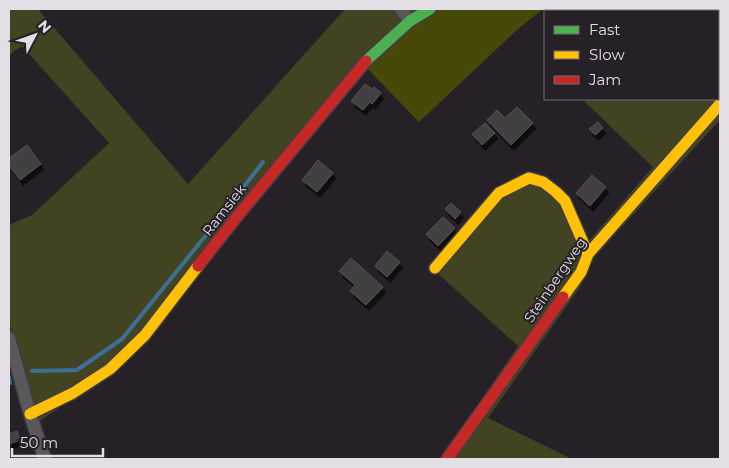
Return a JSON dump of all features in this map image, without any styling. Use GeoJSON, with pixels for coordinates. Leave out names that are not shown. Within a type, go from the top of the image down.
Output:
{"type":"FeatureCollection","features":[{"type":"Feature","properties":{"kind":"street"},"geometry":{"type":"LineString","coordinates":[[401,9],[410,21]]}},
{"type":"Feature","properties":{"kind":"street","name":"Ramsiek"},"geometry":{"type":"LineString","coordinates":[[30,414],[73,393],[110,369],[146,335],[239,214],[362,64],[410,21],[430,9]]}},
{"type":"Feature","properties":{"kind":"street","name":"Steinbergweg"},"geometry":{"type":"LineString","coordinates":[[447,459],[581,272],[588,254],[720,104]]}},
{"type":"Feature","properties":{"kind":"street"},"geometry":{"type":"LineString","coordinates":[[435,268],[499,193],[529,178],[543,182],[565,201],[588,254]]}},
{"type":"Feature","properties":{"kind":"street"},"geometry":{"type":"LineString","coordinates":[[9,338],[30,414],[45,459]]}},
{"type":"Feature","properties":{"kind":"green space"},"geometry":{"type":"Polygon","coordinates":[[[9,9],[38,9],[188,184],[345,9],[438,9],[364,65],[112,371],[34,425],[19,363],[9,366],[9,354],[16,352],[9,320],[9,225],[32,215],[109,143],[22,46],[9,55],[9,9]]]}},
{"type":"Feature","properties":{"kind":"green space"},"geometry":{"type":"Polygon","coordinates":[[[719,52],[720,120],[595,256],[580,287],[488,418],[572,459],[441,459],[518,346],[435,271],[502,195],[531,181],[558,196],[581,250],[653,167],[584,101],[719,100],[719,52]]]}},
{"type":"Feature","properties":{"kind":"shaded area"},"geometry":{"type":"Polygon","coordinates":[[[438,9],[543,9],[518,29],[419,122],[364,65],[438,9]]]}},
{"type":"Feature","properties":{"kind":"building"},"geometry":{"type":"Polygon","coordinates":[[[365,84],[372,89],[374,87],[381,93],[372,104],[370,102],[363,110],[351,101],[365,84]]]}},
{"type":"Feature","properties":{"kind":"building"},"geometry":{"type":"Polygon","coordinates":[[[517,107],[533,123],[511,145],[487,120],[497,110],[505,118],[517,107]]]}},
{"type":"Feature","properties":{"kind":"building"},"geometry":{"type":"Polygon","coordinates":[[[598,122],[603,128],[595,135],[589,129],[598,122]]]}},
{"type":"Feature","properties":{"kind":"building"},"geometry":{"type":"Polygon","coordinates":[[[485,123],[495,133],[482,145],[472,134],[485,123]]]}},
{"type":"Feature","properties":{"kind":"building"},"geometry":{"type":"Polygon","coordinates":[[[27,145],[41,164],[20,180],[9,165],[9,158],[27,145]]]}},
{"type":"Feature","properties":{"kind":"building"},"geometry":{"type":"Polygon","coordinates":[[[318,160],[333,173],[317,192],[302,180],[318,160]]]}},
{"type":"Feature","properties":{"kind":"building"},"geometry":{"type":"Polygon","coordinates":[[[592,175],[606,187],[590,206],[576,193],[592,175]]]}},
{"type":"Feature","properties":{"kind":"building"},"geometry":{"type":"Polygon","coordinates":[[[451,203],[461,212],[455,219],[445,209],[451,203]]]}},
{"type":"Feature","properties":{"kind":"building"},"geometry":{"type":"Polygon","coordinates":[[[443,217],[455,228],[438,246],[426,234],[443,217]]]}},
{"type":"Feature","properties":{"kind":"building"},"geometry":{"type":"Polygon","coordinates":[[[387,251],[400,262],[387,277],[375,266],[387,251]]]}},
{"type":"Feature","properties":{"kind":"building"},"geometry":{"type":"Polygon","coordinates":[[[351,258],[383,287],[366,305],[350,291],[355,285],[339,271],[351,258]]]}},
{"type":"Feature","properties":{"kind":"building"},"geometry":{"type":"Polygon","coordinates":[[[17,431],[20,440],[9,444],[9,434],[17,431]]]}},
{"type":"Feature","properties":{"kind":"waterway"},"geometry":{"type":"LineString","coordinates":[[32,371],[77,370],[122,339],[263,162]]}},
{"type":"Feature","properties":{"kind":"waterway"},"geometry":{"type":"LineString","coordinates":[[9,377],[10,383]]}},
{"type":"Feature","properties":{"kind":"traffic: fast"},"geometry":{"type":"LineString","coordinates":[[366,61],[410,21],[430,9]]}},
{"type":"Feature","properties":{"kind":"traffic: slow"},"geometry":{"type":"LineString","coordinates":[[563,297],[581,272],[588,254],[720,104]]}},
{"type":"Feature","properties":{"kind":"traffic: slow"},"geometry":{"type":"LineString","coordinates":[[435,268],[499,193],[529,178],[543,182],[565,201],[588,254]]}},
{"type":"Feature","properties":{"kind":"traffic: slow"},"geometry":{"type":"LineString","coordinates":[[30,414],[73,393],[110,369],[145,335],[198,266]]}},
{"type":"Feature","properties":{"kind":"traffic: jam"},"geometry":{"type":"LineString","coordinates":[[198,266],[366,61]]}},
{"type":"Feature","properties":{"kind":"traffic: jam"},"geometry":{"type":"LineString","coordinates":[[447,459],[563,297]]}}]}
